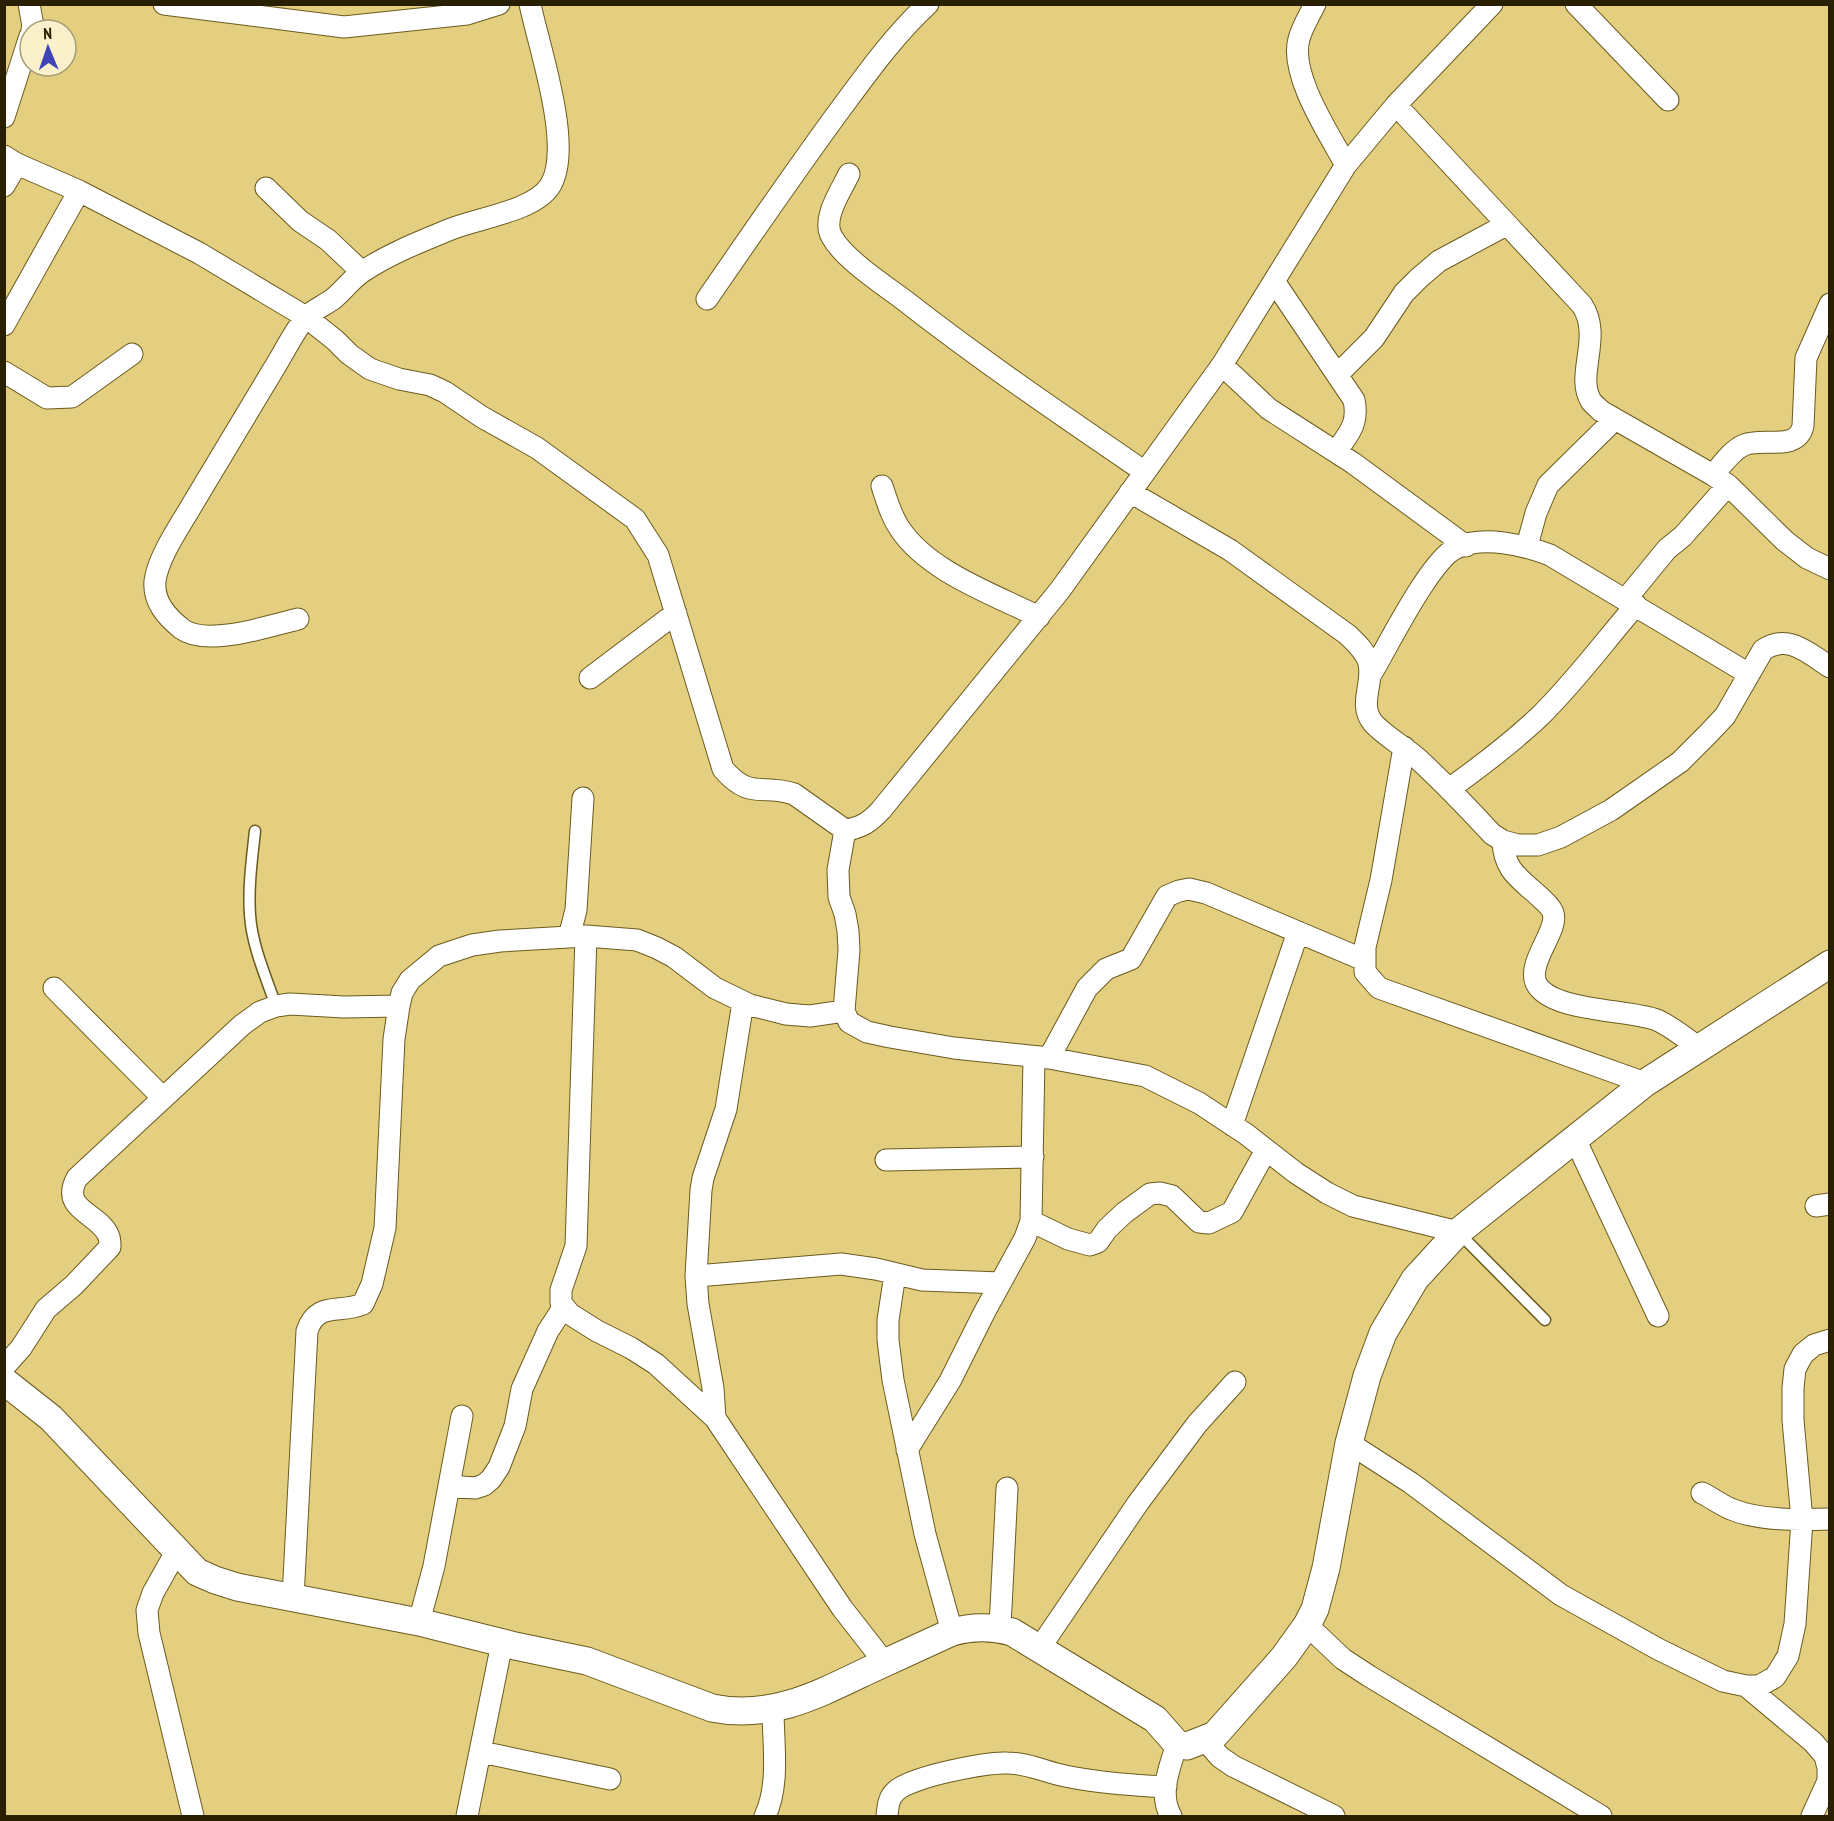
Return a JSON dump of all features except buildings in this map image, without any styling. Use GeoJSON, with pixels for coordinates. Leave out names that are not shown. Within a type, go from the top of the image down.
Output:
{"type":"FeatureCollection","features":[{"type":"Feature","properties":{"kind":"street"},"geometry":{"type":"LineString","coordinates":[[164,4],[344,27],[467,14],[499,4]]}},
{"type":"Feature","properties":{"kind":"street"},"geometry":{"type":"LineString","coordinates":[[298,619],[215,636],[194,634],[187,632],[166,615],[158,602],[155,580],[173,537],[306,317],[332,300],[362,272],[389,257],[454,228],[525,204],[541,196],[551,184],[557,159],[554,105],[530,4]]}},
{"type":"Feature","properties":{"kind":"street"},"geometry":{"type":"LineString","coordinates":[[707,299],[790,178],[849,98],[909,21],[928,4]]}},
{"type":"Feature","properties":{"kind":"street"},"geometry":{"type":"LineString","coordinates":[[1315,4],[1299,38],[1298,59],[1311,100],[1346,165]]}},
{"type":"Feature","properties":{"kind":"street"},"geometry":{"type":"LineString","coordinates":[[4,186],[11,160],[79,191],[198,253],[306,317],[370,369],[399,379],[430,385],[445,392],[482,417],[544,453],[635,519],[658,555],[714,746],[723,769],[734,782],[747,789],[785,790],[794,794],[845,830],[859,828],[871,821],[881,810],[1060,590],[1222,365],[1346,165],[1396,105],[1492,4]]}},
{"type":"Feature","properties":{"kind":"street"},"geometry":{"type":"LineString","coordinates":[[1576,4],[1668,100]]}},
{"type":"Feature","properties":{"kind":"street"},"geometry":{"type":"LineString","coordinates":[[4,117],[18,73]]}},
{"type":"Feature","properties":{"kind":"street"},"geometry":{"type":"LineString","coordinates":[[1396,105],[1582,305],[1588,314],[1591,329],[1587,389],[1591,400],[1601,411],[1720,480],[1785,542],[1807,558],[1830,569]]}},
{"type":"Feature","properties":{"kind":"street"},"geometry":{"type":"LineString","coordinates":[[849,174],[831,212],[829,224],[831,236],[841,249],[870,274],[996,370],[1145,472]]}},
{"type":"Feature","properties":{"kind":"street"},"geometry":{"type":"LineString","coordinates":[[266,188],[300,221],[328,240],[362,272]]}},
{"type":"Feature","properties":{"kind":"street"},"geometry":{"type":"LineString","coordinates":[[4,325],[79,191]]}},
{"type":"Feature","properties":{"kind":"street"},"geometry":{"type":"LineString","coordinates":[[1338,374],[1374,338],[1404,293],[1419,278],[1439,261],[1506,225]]}},
{"type":"Feature","properties":{"kind":"street"},"geometry":{"type":"LineString","coordinates":[[1274,281],[1354,400],[1357,413],[1354,424],[1336,452]]}},
{"type":"Feature","properties":{"kind":"street"},"geometry":{"type":"LineString","coordinates":[[1449,789],[1484,763],[1555,701],[1631,602],[1667,549],[1683,536],[1720,480],[1736,450],[1746,444],[1794,440],[1801,435],[1806,358],[1830,304]]}},
{"type":"Feature","properties":{"kind":"street"},"geometry":{"type":"LineString","coordinates":[[4,372],[47,398],[72,398],[132,354]]}},
{"type":"Feature","properties":{"kind":"street"},"geometry":{"type":"LineString","coordinates":[[1222,365],[1269,409],[1380,482],[1466,546]]}},
{"type":"Feature","properties":{"kind":"street"},"geometry":{"type":"LineString","coordinates":[[1527,546],[1536,513],[1548,485],[1615,419]]}},
{"type":"Feature","properties":{"kind":"street"},"geometry":{"type":"LineString","coordinates":[[882,486],[893,518],[899,528],[908,540],[927,557],[942,568],[1038,617]]}},
{"type":"Feature","properties":{"kind":"street"},"geometry":{"type":"LineString","coordinates":[[1130,492],[1230,550],[1348,635],[1364,651],[1369,662],[1370,676]]}},
{"type":"Feature","properties":{"kind":"street"},"geometry":{"type":"LineString","coordinates":[[1749,674],[1550,555],[1527,546],[1503,543],[1457,548],[1440,559],[1370,676],[1366,692],[1368,714],[1373,722],[1449,789],[1492,834],[1503,841],[1518,845],[1538,845],[1561,837],[1611,810],[1680,762],[1725,716],[1763,650],[1773,644],[1784,643],[1798,647],[1830,668]]}},
{"type":"Feature","properties":{"kind":"street"},"geometry":{"type":"LineString","coordinates":[[590,678],[676,613]]}},
{"type":"Feature","properties":{"kind":"street"},"geometry":{"type":"LineString","coordinates":[[1404,747],[1381,880],[1365,946],[1365,972],[1379,988],[1645,1083]]}},
{"type":"Feature","properties":{"kind":"street"},"geometry":{"type":"LineString","coordinates":[[583,798],[576,910],[578,937],[576,1246],[561,1290],[561,1303],[563,1308],[597,1331],[656,1364],[715,1418],[842,1608],[885,1663]]}},
{"type":"Feature","properties":{"kind":"street"},"geometry":{"type":"LineString","coordinates":[[845,830],[838,870],[839,897],[845,914],[849,941],[844,1011],[849,1022],[878,1035],[954,1048],[1042,1057],[1145,1076],[1199,1103],[1304,1178],[1353,1206],[1458,1232]]}},
{"type":"Feature","properties":{"kind":"street"},"geometry":{"type":"LineString","coordinates":[[1503,841],[1504,857],[1508,867],[1548,905],[1554,914],[1554,923],[1540,951],[1535,972],[1536,983],[1544,993],[1575,1006],[1641,1015],[1656,1020],[1668,1025],[1699,1048]]}},
{"type":"Feature","properties":{"kind":"street"},"geometry":{"type":"LineString","coordinates":[[907,1450],[950,1381],[1025,1238],[1031,1221],[1033,1157],[1042,1057],[1087,988],[1106,969],[1131,959],[1167,896],[1189,889],[1206,893],[1364,960]]}},
{"type":"Feature","properties":{"kind":"street"},"geometry":{"type":"LineString","coordinates":[[1232,1125],[1298,932]]}},
{"type":"Feature","properties":{"kind":"street"},"geometry":{"type":"LineString","coordinates":[[293,1598],[307,1330],[311,1319],[318,1312],[353,1308],[363,1304],[372,1284],[385,1228],[394,1039],[402,993],[410,980],[439,956],[472,945],[500,941],[578,937],[637,940],[674,957],[715,988],[743,1002],[786,1014],[810,1017],[844,1011]]}},
{"type":"Feature","properties":{"kind":"street"},"geometry":{"type":"LineString","coordinates":[[4,1381],[51,1418],[197,1572],[237,1587],[419,1622],[587,1661],[712,1708],[731,1712],[773,1709],[806,1700],[952,1632],[970,1627],[996,1627],[1012,1632],[1155,1719],[1177,1743],[1187,1746],[1215,1735],[1284,1657],[1306,1625],[1322,1590],[1350,1443],[1367,1376],[1383,1333],[1415,1279],[1458,1232],[1645,1083],[1830,964]]}},
{"type":"Feature","properties":{"kind":"street"},"geometry":{"type":"LineString","coordinates":[[54,988],[163,1098]]}},
{"type":"Feature","properties":{"kind":"street"},"geometry":{"type":"LineString","coordinates":[[715,1418],[713,1388],[698,1304],[696,1276],[703,1178],[726,1109],[743,1002]]}},
{"type":"Feature","properties":{"kind":"street"},"geometry":{"type":"LineString","coordinates":[[4,1367],[21,1348],[46,1309],[106,1254],[110,1247],[109,1237],[105,1230],[76,1204],[72,1187],[77,1178],[242,1025],[260,1012],[290,1004],[344,1007],[399,1006]]}},
{"type":"Feature","properties":{"kind":"street"},"geometry":{"type":"LineString","coordinates":[[1575,1139],[1658,1316]]}},
{"type":"Feature","properties":{"kind":"street"},"geometry":{"type":"LineString","coordinates":[[1031,1221],[1068,1239],[1090,1245],[1098,1242],[1107,1229],[1124,1213],[1150,1194],[1160,1193],[1172,1196],[1199,1222],[1209,1223],[1232,1212],[1266,1150]]}},
{"type":"Feature","properties":{"kind":"street"},"geometry":{"type":"LineString","coordinates":[[886,1160],[1033,1157]]}},
{"type":"Feature","properties":{"kind":"street"},"geometry":{"type":"LineString","coordinates":[[696,1276],[841,1264],[876,1269],[922,1280],[1000,1283]]}},
{"type":"Feature","properties":{"kind":"street"},"geometry":{"type":"LineString","coordinates":[[896,1274],[889,1307],[888,1340],[893,1380],[925,1534],[952,1632]]}},
{"type":"Feature","properties":{"kind":"street"},"geometry":{"type":"LineString","coordinates":[[449,1486],[475,1488],[484,1485],[499,1467],[515,1426],[522,1389],[548,1331],[563,1308]]}},
{"type":"Feature","properties":{"kind":"street"},"geometry":{"type":"LineString","coordinates":[[1350,1443],[1411,1483],[1561,1595],[1658,1649],[1723,1681],[1759,1686],[1775,1677],[1788,1656],[1796,1623],[1802,1520],[1793,1420],[1795,1369],[1803,1354],[1814,1346],[1830,1340]]}},
{"type":"Feature","properties":{"kind":"street"},"geometry":{"type":"LineString","coordinates":[[1039,1649],[1138,1503],[1197,1424],[1235,1382]]}},
{"type":"Feature","properties":{"kind":"street"},"geometry":{"type":"LineString","coordinates":[[419,1622],[435,1566],[462,1416]]}},
{"type":"Feature","properties":{"kind":"street"},"geometry":{"type":"LineString","coordinates":[[996,1627],[1000,1622],[1007,1488]]}},
{"type":"Feature","properties":{"kind":"street"},"geometry":{"type":"LineString","coordinates":[[1702,1493],[1732,1509],[1747,1514],[1802,1520],[1830,1519]]}},
{"type":"Feature","properties":{"kind":"street"},"geometry":{"type":"LineString","coordinates":[[177,1552],[153,1593],[147,1610],[149,1633],[193,1816]]}},
{"type":"Feature","properties":{"kind":"street"},"geometry":{"type":"LineString","coordinates":[[1306,1625],[1343,1659],[1369,1676],[1601,1816]]}},
{"type":"Feature","properties":{"kind":"street"},"geometry":{"type":"LineString","coordinates":[[467,1816],[502,1643]]}},
{"type":"Feature","properties":{"kind":"street"},"geometry":{"type":"LineString","coordinates":[[1746,1686],[1813,1742],[1824,1756],[1828,1768],[1828,1781],[1812,1816]]}},
{"type":"Feature","properties":{"kind":"street"},"geometry":{"type":"LineString","coordinates":[[765,1816],[771,1803],[773,1787],[773,1709]]}},
{"type":"Feature","properties":{"kind":"street"},"geometry":{"type":"LineString","coordinates":[[1204,1739],[1220,1757],[1233,1766],[1334,1816]]}},
{"type":"Feature","properties":{"kind":"street"},"geometry":{"type":"LineString","coordinates":[[1171,1816],[1166,1808],[1166,1787],[1177,1743]]}},
{"type":"Feature","properties":{"kind":"street"},"geometry":{"type":"LineString","coordinates":[[481,1752],[610,1779]]}},
{"type":"Feature","properties":{"kind":"street"},"geometry":{"type":"LineString","coordinates":[[887,1816],[889,1802],[896,1791],[917,1780],[1005,1762],[1041,1767],[1061,1775],[1096,1782],[1166,1787]]}},
{"type":"Feature","properties":{"kind":"lane"},"geometry":{"type":"LineString","coordinates":[[255,831],[249,896],[250,917],[253,938],[276,1006]]}},
{"type":"Feature","properties":{"kind":"lane"},"geometry":{"type":"LineString","coordinates":[[1458,1232],[1545,1320]]}}]}
